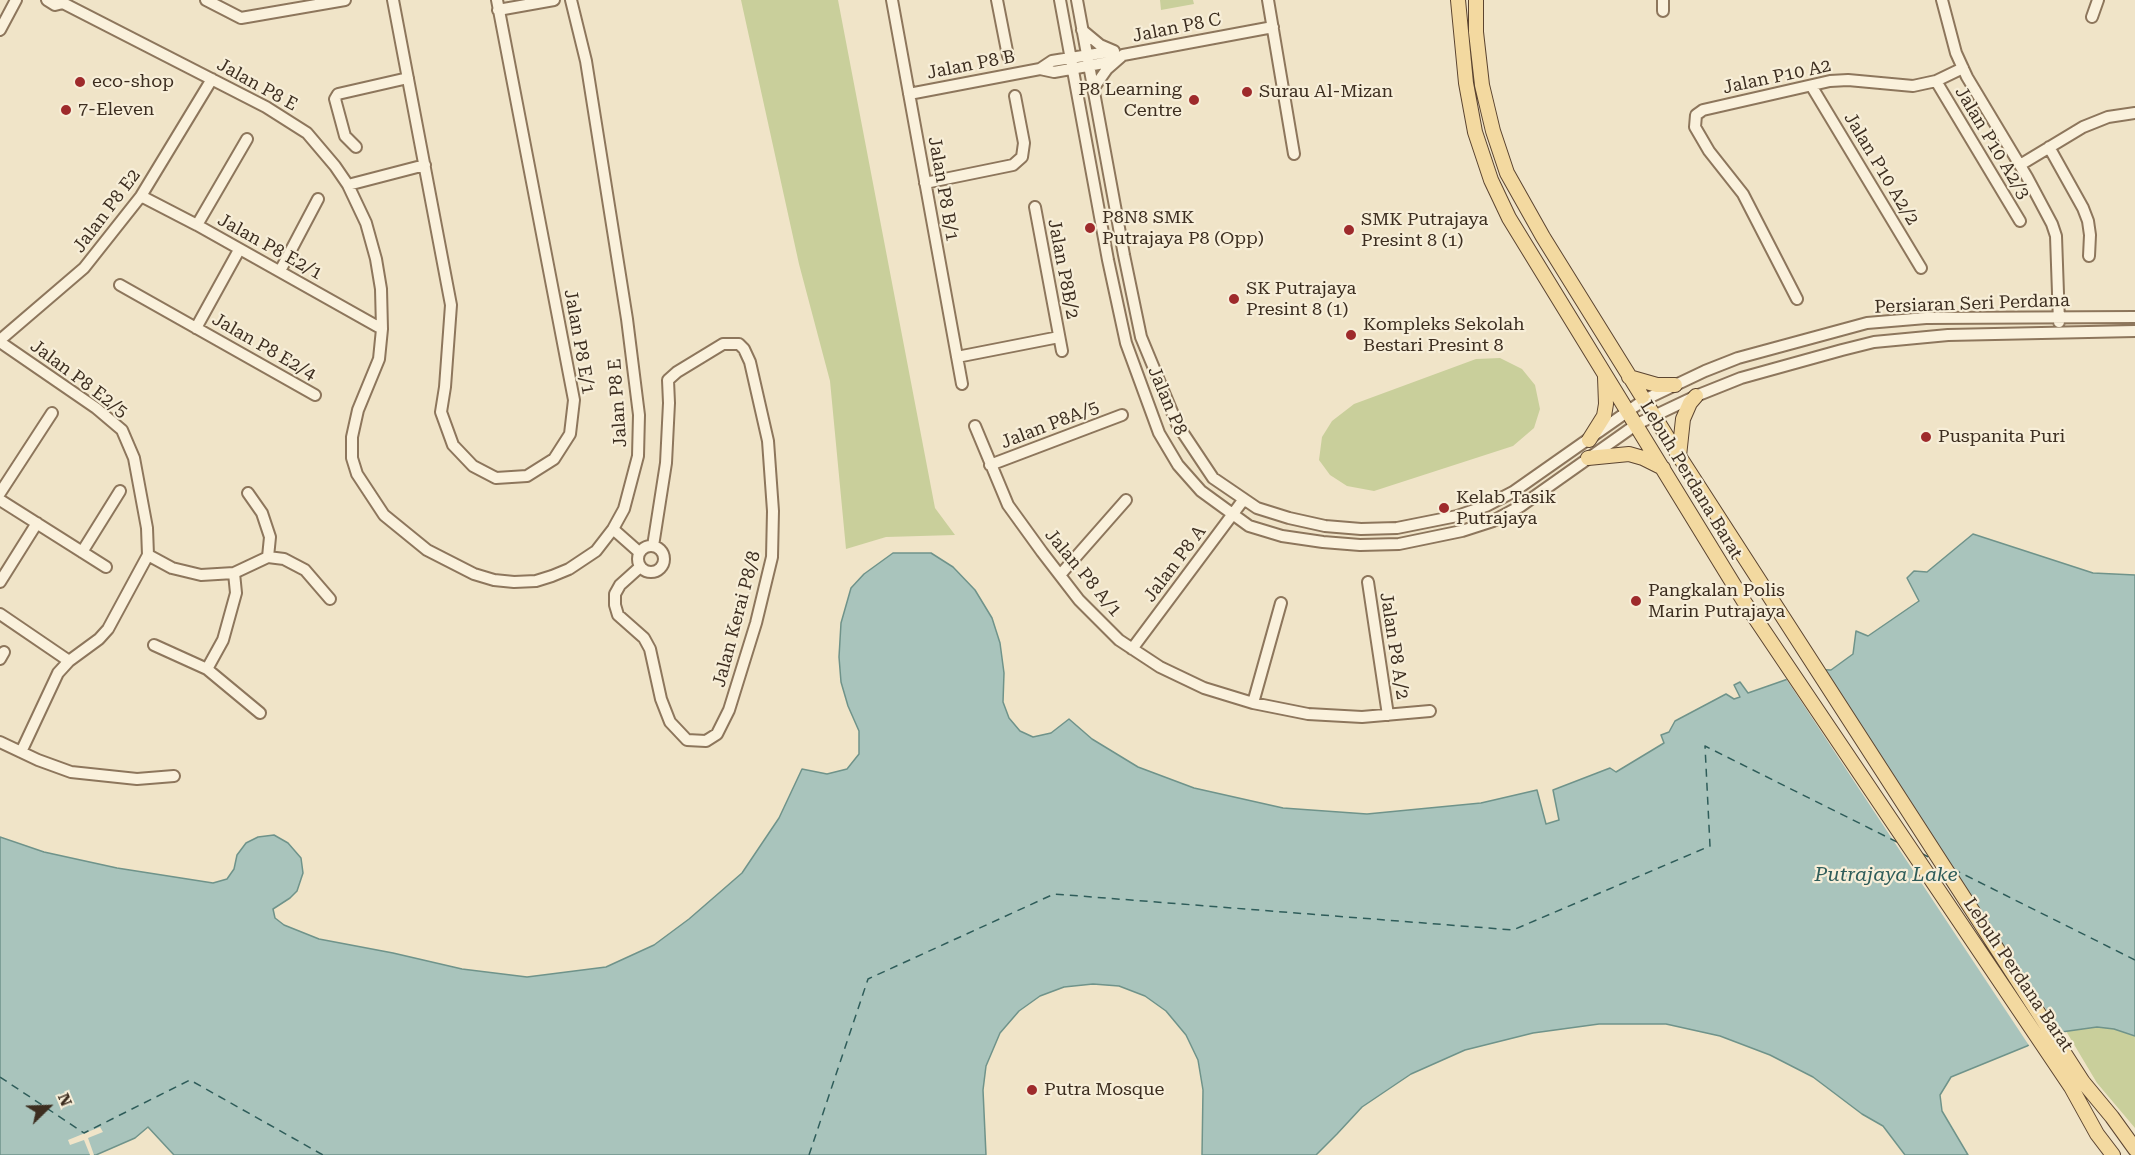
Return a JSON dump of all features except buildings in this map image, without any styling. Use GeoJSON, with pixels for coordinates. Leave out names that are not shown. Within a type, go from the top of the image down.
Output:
{"type":"FeatureCollection","features":[{"type":"Feature","properties":{"kind":"main road","name":"Lebuh Perdana Barat"},"geometry":{"type":"LineString","coordinates":[[1458,0],[1466,83],[1475,132],[1491,180],[1533,258],[1763,629],[2077,1084],[2112,1117],[2135,1149]]}},
{"type":"Feature","properties":{"kind":"main road","name":"Lebuh Perdana Barat"},"geometry":{"type":"LineString","coordinates":[[1476,0],[1476,32],[1482,85],[1493,131],[1507,173],[1543,237],[1678,456],[1782,616],[2077,1084],[2097,1134],[2113,1155]]}},
{"type":"Feature","properties":{"kind":"main road"},"geometry":{"type":"LineString","coordinates":[[1589,440],[1604,416],[1605,375]]}},
{"type":"Feature","properties":{"kind":"main road"},"geometry":{"type":"LineString","coordinates":[[1629,377],[1657,385],[1676,385]]}},
{"type":"Feature","properties":{"kind":"main road"},"geometry":{"type":"LineString","coordinates":[[1678,456],[1683,419],[1696,396]]}},
{"type":"Feature","properties":{"kind":"main road"},"geometry":{"type":"LineString","coordinates":[[1588,458],[1629,454],[1663,468]]}},
{"type":"Feature","properties":{"kind":"main road"},"geometry":{"type":"LineString","coordinates":[[2112,1117],[2135,1141]]}},
{"type":"Feature","properties":{"kind":"main road"},"geometry":{"type":"LineString","coordinates":[[2097,1134],[2106,1155]]}},
{"type":"Feature","properties":{"kind":"street"},"geometry":{"type":"LineString","coordinates":[[0,30],[16,0]]}},
{"type":"Feature","properties":{"kind":"street","name":"Jalan P8 E"},"geometry":{"type":"LineString","coordinates":[[47,0],[55,5],[62,1],[266,107],[307,133],[335,166],[348,185],[366,223],[381,289],[379,359],[358,410],[352,437],[352,458],[357,474],[384,515],[427,550],[453,565],[494,580],[514,582],[536,581],[569,569],[596,551],[613,529],[624,509],[638,456],[639,415],[627,319],[586,61],[571,0]]}},
{"type":"Feature","properties":{"kind":"street"},"geometry":{"type":"LineString","coordinates":[[206,0],[241,18],[345,0]]}},
{"type":"Feature","properties":{"kind":"street","name":"Jalan P8 E/1"},"geometry":{"type":"LineString","coordinates":[[393,0],[452,305],[441,412],[453,445],[473,466],[496,477],[526,476],[554,459],[570,434],[574,400],[497,5],[554,0]]}},
{"type":"Feature","properties":{"kind":"street","name":"Jalan P8 B/1"},"geometry":{"type":"LineString","coordinates":[[892,0],[962,384]]}},
{"type":"Feature","properties":{"kind":"street"},"geometry":{"type":"LineString","coordinates":[[997,0],[1008,56]]}},
{"type":"Feature","properties":{"kind":"street","name":"Jalan P8"},"geometry":{"type":"LineString","coordinates":[[1060,0],[1108,260],[1126,343],[1160,433],[1178,465],[1201,491],[1249,526],[1282,536],[1351,544],[1399,544],[1462,531],[1493,521],[1521,506],[1637,424],[1654,416]]}},
{"type":"Feature","properties":{"kind":"street","name":"Jalan P8"},"geometry":{"type":"LineString","coordinates":[[1077,0],[1142,338],[1177,424],[1213,478],[1244,500],[1257,508],[1289,518],[1325,526],[1361,529],[1397,528],[1457,516],[1486,506],[1513,492],[1644,400]]}},
{"type":"Feature","properties":{"kind":"street"},"geometry":{"type":"LineString","coordinates":[[1268,0],[1294,154]]}},
{"type":"Feature","properties":{"kind":"street"},"geometry":{"type":"LineString","coordinates":[[1942,0],[1956,53],[1963,68],[2052,224],[2056,236],[2059,332]]}},
{"type":"Feature","properties":{"kind":"street"},"geometry":{"type":"LineString","coordinates":[[2092,17],[2098,0]]}},
{"type":"Feature","properties":{"kind":"street","name":"Jalan P8 C"},"geometry":{"type":"LineString","coordinates":[[1088,61],[1273,27]]}},
{"type":"Feature","properties":{"kind":"street"},"geometry":{"type":"LineString","coordinates":[[1082,30],[1118,56],[1093,89]]}},
{"type":"Feature","properties":{"kind":"street","name":"Jalan P8 B"},"geometry":{"type":"LineString","coordinates":[[909,94],[1040,69],[1052,61],[1070,58],[1088,61]]}},
{"type":"Feature","properties":{"kind":"street","name":"Jalan P8 B"},"geometry":{"type":"LineString","coordinates":[[1040,69],[1054,72],[1072,69],[1088,61]]}},
{"type":"Feature","properties":{"kind":"street","name":"Jalan P10 A2"},"geometry":{"type":"LineString","coordinates":[[1797,299],[1743,194],[1709,151],[1695,127],[1696,115],[1703,110],[1812,87],[1830,81],[1848,80],[1913,86],[1936,81],[1963,68]]}},
{"type":"Feature","properties":{"kind":"street"},"geometry":{"type":"LineString","coordinates":[[356,147],[345,136],[335,99],[338,94],[408,78]]}},
{"type":"Feature","properties":{"kind":"street","name":"Jalan P8 E2"},"geometry":{"type":"LineString","coordinates":[[0,341],[84,268],[141,196],[212,79]]}},
{"type":"Feature","properties":{"kind":"street","name":"Jalan P10 A2/3"},"geometry":{"type":"LineString","coordinates":[[1936,81],[2020,221]]}},
{"type":"Feature","properties":{"kind":"street","name":"Jalan P10 A2/2"},"geometry":{"type":"LineString","coordinates":[[1812,87],[1921,268]]}},
{"type":"Feature","properties":{"kind":"street"},"geometry":{"type":"LineString","coordinates":[[925,183],[1013,165],[1022,157],[1024,143],[1015,96]]}},
{"type":"Feature","properties":{"kind":"street"},"geometry":{"type":"LineString","coordinates":[[2020,165],[2083,127],[2108,117],[2135,113]]}},
{"type":"Feature","properties":{"kind":"street"},"geometry":{"type":"LineString","coordinates":[[197,225],[247,139]]}},
{"type":"Feature","properties":{"kind":"street"},"geometry":{"type":"LineString","coordinates":[[2049,147],[2088,221],[2089,256]]}},
{"type":"Feature","properties":{"kind":"street"},"geometry":{"type":"LineString","coordinates":[[348,185],[425,165]]}},
{"type":"Feature","properties":{"kind":"street","name":"Jalan P8 E2/1"},"geometry":{"type":"LineString","coordinates":[[141,196],[381,329]]}},
{"type":"Feature","properties":{"kind":"street"},"geometry":{"type":"LineString","coordinates":[[280,271],[318,199]]}},
{"type":"Feature","properties":{"kind":"street","name":"Jalan P8B/2"},"geometry":{"type":"LineString","coordinates":[[1035,207],[1062,351]]}},
{"type":"Feature","properties":{"kind":"street","name":"Jalan P8 E2/4"},"geometry":{"type":"LineString","coordinates":[[196,328],[239,250]]}},
{"type":"Feature","properties":{"kind":"street","name":"Jalan P8 E2/4"},"geometry":{"type":"LineString","coordinates":[[120,285],[315,395]]}},
{"type":"Feature","properties":{"kind":"street","name":"Persiaran Seri Perdana"},"geometry":{"type":"LineString","coordinates":[[1644,400],[1738,358],[1867,323],[1926,318],[2135,317]]}},
{"type":"Feature","properties":{"kind":"street","name":"Persiaran Seri Perdana"},"geometry":{"type":"LineString","coordinates":[[1654,416],[1741,378],[1874,342],[1948,335],[2135,331]]}},
{"type":"Feature","properties":{"kind":"street","name":"Jalan P8B/2"},"geometry":{"type":"LineString","coordinates":[[957,357],[1059,337]]}},
{"type":"Feature","properties":{"kind":"street","name":"Jalan P8 E2/5"},"geometry":{"type":"LineString","coordinates":[[0,341],[96,408],[122,430],[134,458],[147,528],[148,555]]}},
{"type":"Feature","properties":{"kind":"street","name":"Jalan Kerai P8/8"},"geometry":{"type":"LineString","coordinates":[[640,567],[620,585],[615,594],[618,615],[644,638],[650,649],[661,699],[670,722],[687,740],[706,741],[717,734],[729,710],[756,622],[772,557],[774,523],[768,441],[750,362],[744,348],[739,344],[723,344],[668,380],[666,463],[653,546]]}},
{"type":"Feature","properties":{"kind":"street"},"geometry":{"type":"LineString","coordinates":[[0,493],[52,413]]}},
{"type":"Feature","properties":{"kind":"street","name":"Jalan P8A/5"},"geometry":{"type":"LineString","coordinates":[[990,465],[1122,414]]}},
{"type":"Feature","properties":{"kind":"street","name":"Jalan P8 A/1"},"geometry":{"type":"LineString","coordinates":[[975,426],[1008,505],[1079,600],[1119,640],[1160,668],[1204,688],[1253,703],[1308,714],[1362,717],[1430,711]]}},
{"type":"Feature","properties":{"kind":"street"},"geometry":{"type":"LineString","coordinates":[[82,552],[120,491]]}},
{"type":"Feature","properties":{"kind":"street"},"geometry":{"type":"LineString","coordinates":[[248,493],[262,513],[270,537],[268,557]]}},
{"type":"Feature","properties":{"kind":"street"},"geometry":{"type":"LineString","coordinates":[[0,500],[106,567]]}},
{"type":"Feature","properties":{"kind":"street"},"geometry":{"type":"LineString","coordinates":[[1060,575],[1126,500]]}},
{"type":"Feature","properties":{"kind":"street","name":"Jalan P8 A"},"geometry":{"type":"LineString","coordinates":[[1132,649],[1244,500]]}},
{"type":"Feature","properties":{"kind":"street"},"geometry":{"type":"LineString","coordinates":[[0,582],[37,523]]}},
{"type":"Feature","properties":{"kind":"street"},"geometry":{"type":"LineString","coordinates":[[613,529],[639,552]]}},
{"type":"Feature","properties":{"kind":"street"},"geometry":{"type":"LineString","coordinates":[[653,546],[662,551],[664,556],[662,566],[648,573],[637,562],[639,552],[643,548],[653,546]]}},
{"type":"Feature","properties":{"kind":"street"},"geometry":{"type":"LineString","coordinates":[[21,752],[58,674],[69,661],[99,639],[108,629],[148,555],[172,568],[201,575],[234,573],[268,557],[284,559],[305,570],[330,599]]}},
{"type":"Feature","properties":{"kind":"street"},"geometry":{"type":"LineString","coordinates":[[207,669],[223,640],[236,593],[234,573]]}},
{"type":"Feature","properties":{"kind":"street","name":"Jalan P8 A/2"},"geometry":{"type":"LineString","coordinates":[[1368,582],[1388,715]]}},
{"type":"Feature","properties":{"kind":"street"},"geometry":{"type":"LineString","coordinates":[[1253,703],[1281,603]]}},
{"type":"Feature","properties":{"kind":"street"},"geometry":{"type":"LineString","coordinates":[[0,614],[69,661]]}},
{"type":"Feature","properties":{"kind":"street"},"geometry":{"type":"LineString","coordinates":[[154,645],[207,669],[260,713]]}},
{"type":"Feature","properties":{"kind":"street"},"geometry":{"type":"LineString","coordinates":[[0,742],[71,772],[137,779],[174,776]]}},
{"type":"Feature","properties":{"kind":"green space"},"geometry":{"type":"Polygon","coordinates":[[[741,0],[838,0],[935,508],[955,535],[886,537],[846,549],[830,381],[799,264],[741,0]]]}},
{"type":"Feature","properties":{"kind":"green space"},"geometry":{"type":"Polygon","coordinates":[[[1160,0],[1193,0],[1194,4],[1161,10],[1160,0]]]}},
{"type":"Feature","properties":{"kind":"green space"},"geometry":{"type":"Polygon","coordinates":[[[1500,358],[1522,369],[1535,385],[1540,409],[1534,428],[1513,446],[1374,491],[1347,486],[1330,475],[1319,460],[1322,437],[1332,421],[1354,404],[1476,359],[1500,358]]]}},
{"type":"Feature","properties":{"kind":"green space"},"geometry":{"type":"Polygon","coordinates":[[[2097,1027],[2114,1029],[2135,1036],[2135,1128],[2097,1083],[2066,1031],[2097,1027]]]}},
{"type":"Feature","properties":{"kind":"water","name":"Putrajaya Lake"},"geometry":{"type":"Polygon","coordinates":[[[1973,534],[2093,573],[2135,575],[2135,1036],[2114,1029],[2097,1027],[2047,1034],[2027,1046],[1951,1077],[1940,1095],[1942,1111],[1968,1155],[1905,1155],[1883,1126],[1862,1114],[1813,1077],[1770,1055],[1720,1036],[1666,1024],[1599,1024],[1533,1033],[1465,1050],[1411,1074],[1362,1107],[1316,1155],[1202,1155],[1203,1090],[1198,1060],[1186,1035],[1166,1011],[1145,996],[1119,986],[1093,984],[1064,987],[1040,996],[1019,1011],[1000,1033],[986,1066],[983,1090],[986,1155],[174,1155],[148,1127],[135,1138],[96,1155],[0,1155],[0,837],[44,852],[117,868],[213,883],[227,879],[234,869],[237,855],[246,843],[258,837],[274,835],[288,843],[301,858],[303,873],[297,891],[273,909],[275,918],[284,925],[319,939],[462,969],[527,977],[606,967],[654,945],[689,919],[742,873],[779,818],[802,769],[827,774],[847,769],[859,754],[859,731],[841,682],[839,657],[841,623],[851,588],[864,574],[893,553],[931,553],[953,567],[975,590],[992,618],[1000,643],[1004,673],[1003,702],[1009,718],[1020,731],[1033,737],[1051,733],[1069,719],[1092,739],[1138,767],[1194,788],[1283,808],[1367,814],[1481,803],[1537,790],[1546,824],[1559,820],[1553,790],[1610,768],[1616,772],[1664,743],[1661,735],[1669,732],[1675,721],[1726,694],[1734,699],[1740,697],[1734,685],[1740,682],[1748,693],[1788,679],[1804,669],[1831,670],[1853,654],[1856,631],[1868,636],[1919,601],[1907,578],[1914,571],[1927,572],[1973,534]]]}},
{"type":"Feature","properties":{"kind":"pier"},"geometry":{"type":"Polygon","coordinates":[[[1803,666],[1821,667],[2063,1035],[2048,1037],[2030,1047],[1785,677],[1803,666]]]}},
{"type":"Feature","properties":{"kind":"pier"},"geometry":{"type":"Polygon","coordinates":[[[100,1127],[103,1132],[88,1138],[94,1155],[90,1155],[84,1140],[70,1145],[68,1140],[100,1127]]]}},
{"type":"Feature","properties":{"kind":"ferry route"},"geometry":{"type":"LineString","coordinates":[[809,1155],[868,979],[1054,894],[1513,930],[1710,846],[1705,746],[1897,842]]}},
{"type":"Feature","properties":{"kind":"ferry route"},"geometry":{"type":"LineString","coordinates":[[1921,853],[1932,859]]}},
{"type":"Feature","properties":{"kind":"ferry route"},"geometry":{"type":"LineString","coordinates":[[1953,869],[2135,960]]}},
{"type":"Feature","properties":{"kind":"ferry route"},"geometry":{"type":"LineString","coordinates":[[0,1077],[84,1133],[190,1080],[323,1155]]}},
{"type":"Feature","properties":{"kind":"place","name":"eco-shop"},"geometry":{"type":"Point","coordinates":[80,82]}},
{"type":"Feature","properties":{"kind":"place","name":"Surau Al-Mizan"},"geometry":{"type":"Point","coordinates":[1247,92]}},
{"type":"Feature","properties":{"kind":"place","name":"P8 Learning Centre"},"geometry":{"type":"Point","coordinates":[1194,100]}},
{"type":"Feature","properties":{"kind":"place","name":"7-Eleven"},"geometry":{"type":"Point","coordinates":[66,110]}},
{"type":"Feature","properties":{"kind":"place","name":"P8N8 SMK Putrajaya P8 (Opp)"},"geometry":{"type":"Point","coordinates":[1090,228]}},
{"type":"Feature","properties":{"kind":"place","name":"SMK Putrajaya Presint 8 (1)"},"geometry":{"type":"Point","coordinates":[1349,230]}},
{"type":"Feature","properties":{"kind":"place","name":"SK Putrajaya Presint 8 (1)"},"geometry":{"type":"Point","coordinates":[1234,299]}},
{"type":"Feature","properties":{"kind":"place","name":"Kompleks Sekolah Bestari Presint 8"},"geometry":{"type":"Point","coordinates":[1351,335]}},
{"type":"Feature","properties":{"kind":"place","name":"Puspanita Puri"},"geometry":{"type":"Point","coordinates":[1926,437]}},
{"type":"Feature","properties":{"kind":"place","name":"Kelab Tasik Putrajaya"},"geometry":{"type":"Point","coordinates":[1444,508]}},
{"type":"Feature","properties":{"kind":"place","name":"Pangkalan Polis Marin Putrajaya"},"geometry":{"type":"Point","coordinates":[1636,601]}},
{"type":"Feature","properties":{"kind":"place","name":"Putra Mosque"},"geometry":{"type":"Point","coordinates":[1032,1090]}}]}
